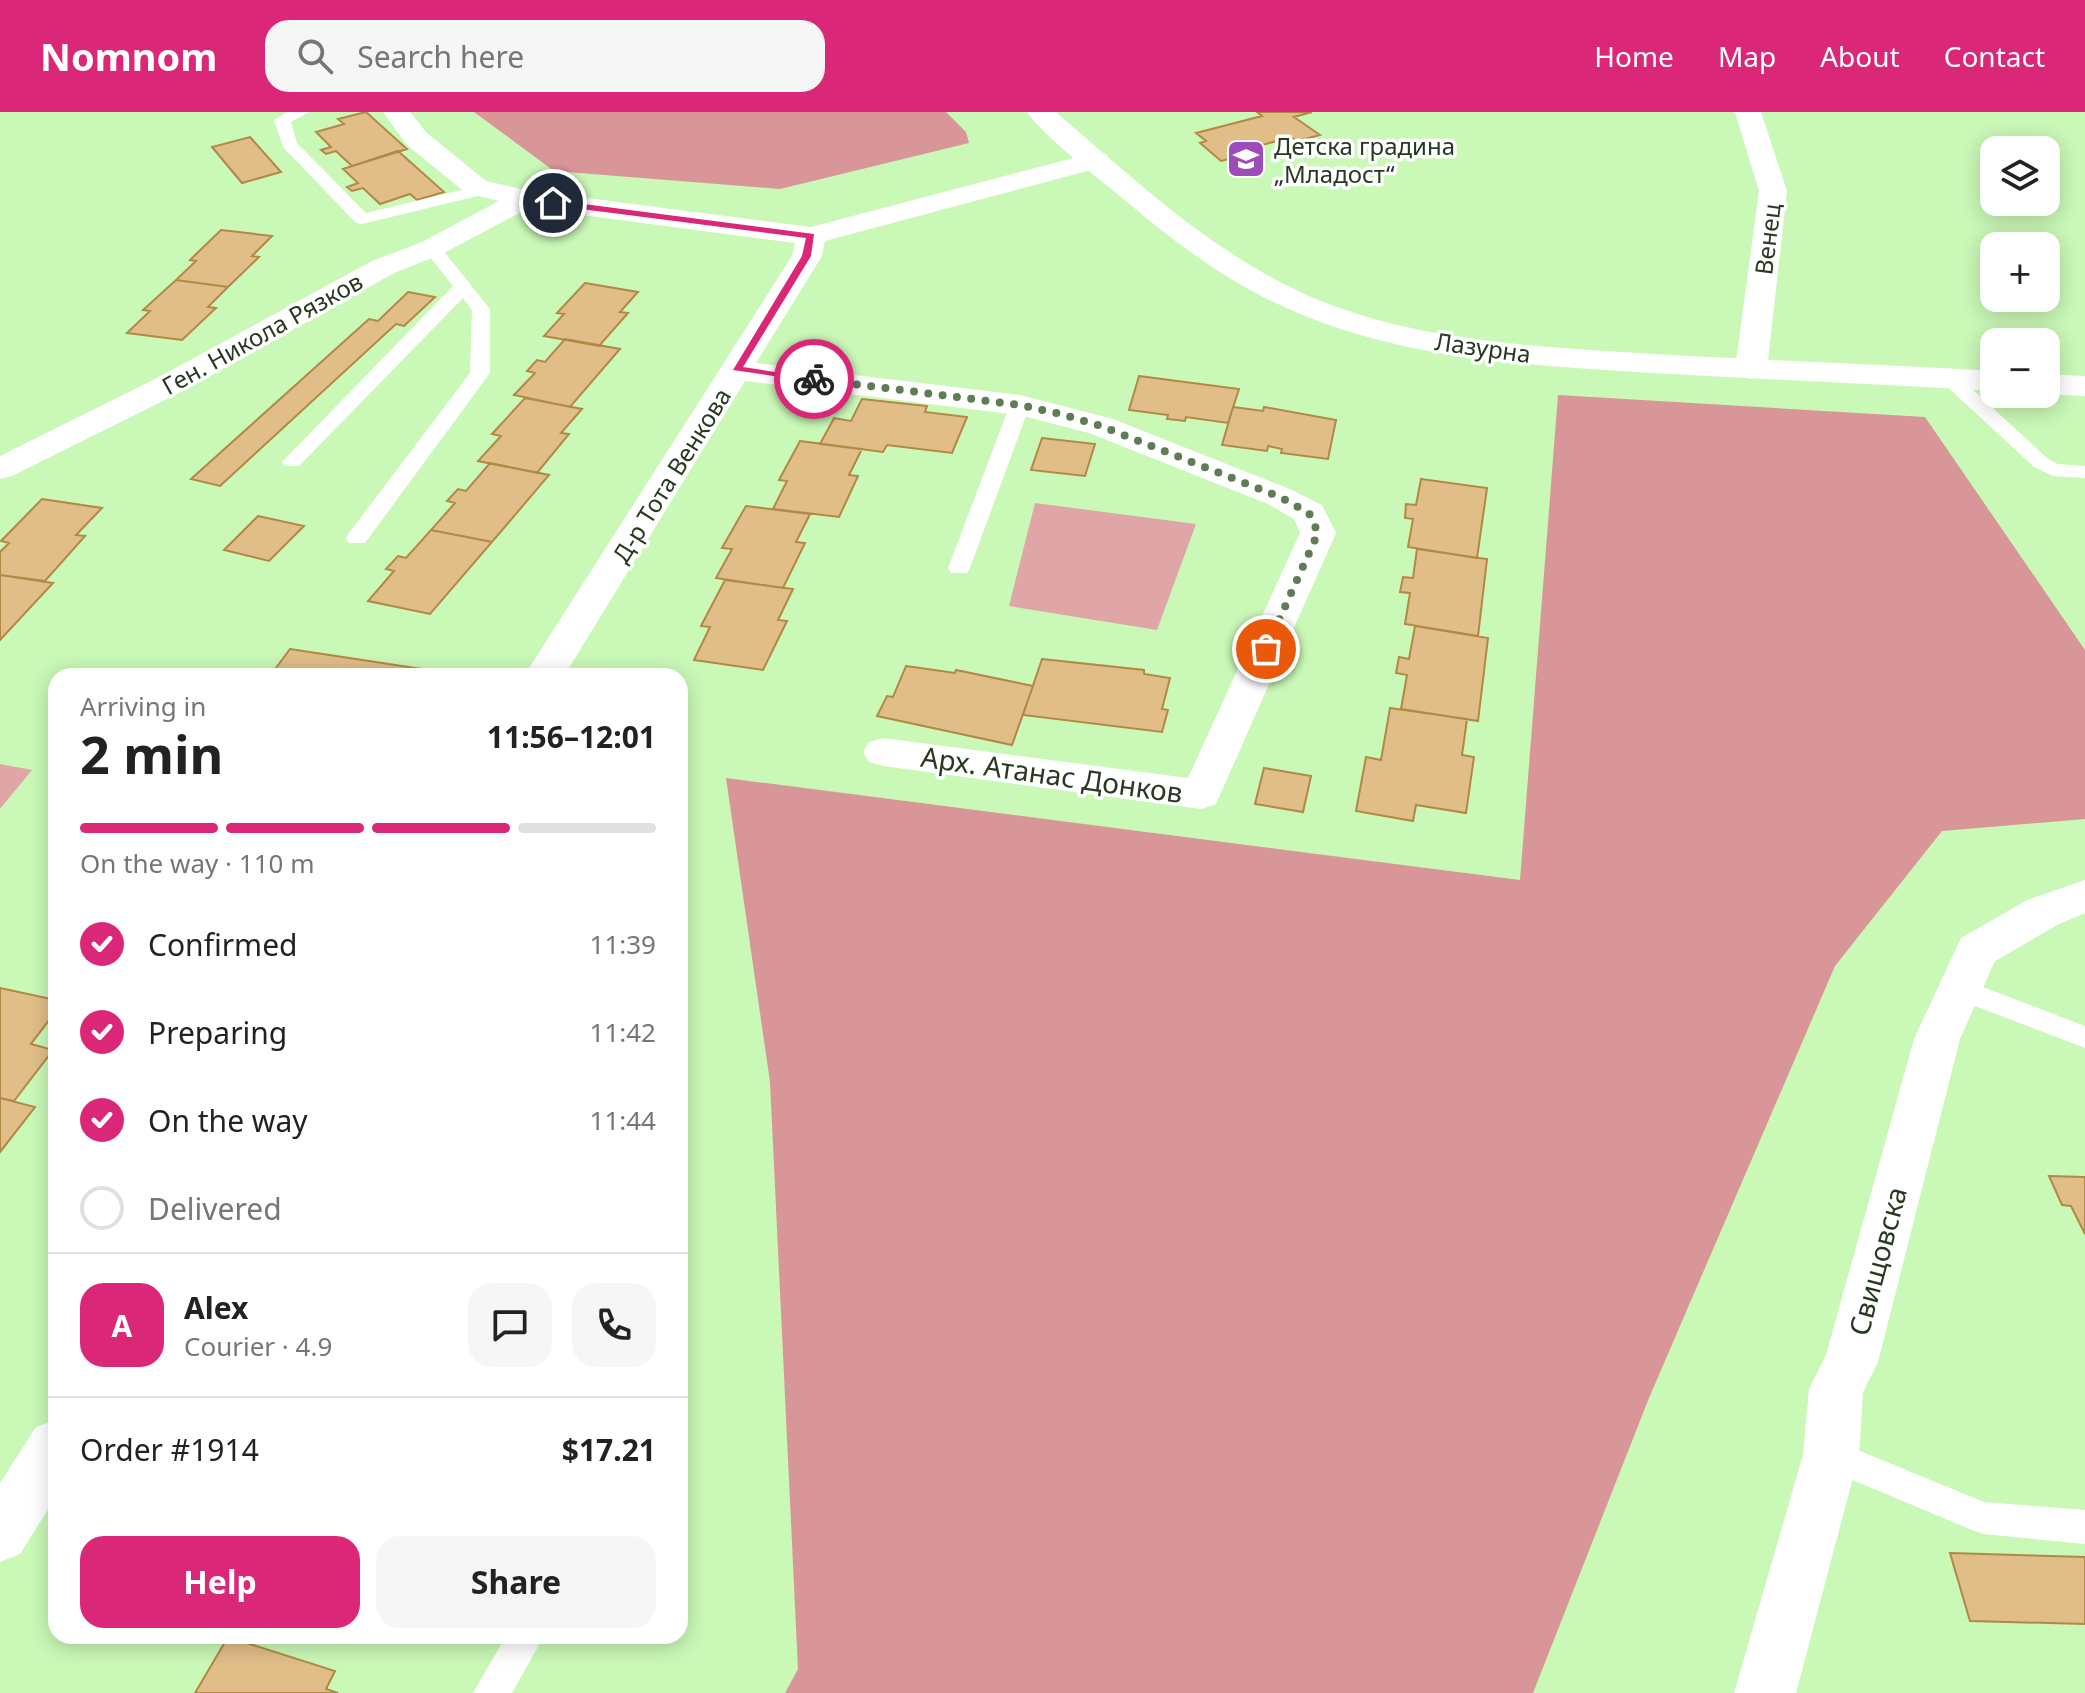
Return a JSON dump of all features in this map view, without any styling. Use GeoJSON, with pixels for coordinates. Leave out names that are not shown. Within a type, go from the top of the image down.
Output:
{"type":"FeatureCollection","features":[{"type":"Feature","properties":{"kind":"street"},"geometry":{"type":"LineString","coordinates":[[396,112],[417,139],[482,190],[525,199],[811,236],[1096,160]]}},
{"type":"Feature","properties":{"kind":"street","name":"Лазурна"},"geometry":{"type":"LineString","coordinates":[[1040,112],[1176,226],[1267,287],[1372,328],[1454,345],[1545,356],[1980,380]]}},
{"type":"Feature","properties":{"kind":"street","name":"Венец"},"geometry":{"type":"LineString","coordinates":[[1748,112],[1773,191],[1751,369]]}},
{"type":"Feature","properties":{"kind":"street","name":"Ген. Никола Рязков"},"geometry":{"type":"LineString","coordinates":[[4,470],[173,383],[383,267],[432,248],[525,199]]}},
{"type":"Feature","properties":{"kind":"street","name":"Д-р Тота Венкова"},"geometry":{"type":"LineString","coordinates":[[549,668],[807,256],[811,236]]}},
{"type":"Feature","properties":{"kind":"street"},"geometry":{"type":"LineString","coordinates":[[737,370],[1020,405]]}},
{"type":"Feature","properties":{"kind":"street"},"geometry":{"type":"LineString","coordinates":[[2060,385],[2085,386]]}},
{"type":"Feature","properties":{"kind":"street","name":"Арх. Атанас Донков"},"geometry":{"type":"LineString","coordinates":[[883,752],[1201,794],[1318,533],[1309,513],[1280,497],[1101,426],[1020,405]]}},
{"type":"Feature","properties":{"kind":"street","name":"Свищовска"},"geometry":{"type":"LineString","coordinates":[[1765,1693],[1831,1455],[1836,1389],[1851,1362],[1937,1039],[1977,950],[2043,912],[2085,896]]}},
{"type":"Feature","properties":{"kind":"street"},"geometry":{"type":"LineString","coordinates":[[0,1534],[48,1464]]}},
{"type":"Feature","properties":{"kind":"lane"},"geometry":{"type":"LineString","coordinates":[[301,112],[282,120],[289,144],[362,219],[482,190]]}},
{"type":"Feature","properties":{"kind":"lane"},"geometry":{"type":"LineString","coordinates":[[357,538],[480,373],[481,309],[432,248]]}},
{"type":"Feature","properties":{"kind":"lane"},"geometry":{"type":"LineString","coordinates":[[292,462],[462,288]]}},
{"type":"Feature","properties":{"kind":"lane"},"geometry":{"type":"LineString","coordinates":[[1949,378],[2041,463],[2053,470],[2085,472]]}},
{"type":"Feature","properties":{"kind":"lane"},"geometry":{"type":"LineString","coordinates":[[959,568],[1020,405]]}},
{"type":"Feature","properties":{"kind":"lane"},"geometry":{"type":"LineString","coordinates":[[1959,989],[2085,1037]]}},
{"type":"Feature","properties":{"kind":"lane"},"geometry":{"type":"LineString","coordinates":[[1831,1455],[1984,1518],[2085,1527]]}},
{"type":"Feature","properties":{"kind":"lane"},"geometry":{"type":"LineString","coordinates":[[491,1693],[521,1644]]}},
{"type":"Feature","properties":{"kind":"shaded area"},"geometry":{"type":"Polygon","coordinates":[[[474,112],[946,112],[966,132],[969,143],[780,189],[554,171],[474,112]]]}},
{"type":"Feature","properties":{"kind":"shaded area"},"geometry":{"type":"Polygon","coordinates":[[[1558,395],[1925,417],[2085,650],[2085,819],[1942,831],[1835,966],[1649,1398],[1533,1693],[785,1693],[798,1669],[770,1082],[726,778],[1520,880],[1558,395]]]}},
{"type":"Feature","properties":{"kind":"shaded area"},"geometry":{"type":"Polygon","coordinates":[[[1035,503],[1196,524],[1157,630],[1009,606],[1035,503]]]}},
{"type":"Feature","properties":{"kind":"shaded area"},"geometry":{"type":"Polygon","coordinates":[[[0,764],[32,770],[0,809],[0,764]]]}},
{"type":"Feature","properties":{"kind":"building"},"geometry":{"type":"Polygon","coordinates":[[[366,112],[407,149],[352,166],[336,151],[326,154],[321,150],[331,147],[316,132],[344,124],[338,119],[366,112]]]}},
{"type":"Feature","properties":{"kind":"building"},"geometry":{"type":"Polygon","coordinates":[[[1257,112],[1312,112],[1294,117],[1320,135],[1297,141],[1291,137],[1248,149],[1254,153],[1221,161],[1200,143],[1206,141],[1196,133],[1262,116],[1257,112]]]}},
{"type":"Feature","properties":{"kind":"building"},"geometry":{"type":"Polygon","coordinates":[[[250,137],[281,172],[242,183],[212,147],[250,137]]]}},
{"type":"Feature","properties":{"kind":"building"},"geometry":{"type":"Polygon","coordinates":[[[398,151],[444,192],[417,200],[410,194],[380,204],[363,188],[352,191],[347,187],[358,183],[343,169],[398,151]]]}},
{"type":"Feature","properties":{"kind":"building"},"geometry":{"type":"Polygon","coordinates":[[[221,230],[272,236],[252,256],[259,257],[228,287],[176,280],[196,261],[190,260],[221,230]]]}},
{"type":"Feature","properties":{"kind":"building"},"geometry":{"type":"Polygon","coordinates":[[[176,280],[228,287],[208,307],[216,308],[182,340],[127,333],[150,311],[143,310],[176,280]]]}},
{"type":"Feature","properties":{"kind":"building"},"geometry":{"type":"Polygon","coordinates":[[[585,283],[638,292],[620,312],[628,313],[599,346],[544,336],[564,314],[557,313],[585,283]]]}},
{"type":"Feature","properties":{"kind":"building"},"geometry":{"type":"Polygon","coordinates":[[[408,292],[435,297],[404,326],[396,324],[220,486],[191,479],[369,319],[378,321],[408,292]]]}},
{"type":"Feature","properties":{"kind":"building"},"geometry":{"type":"Polygon","coordinates":[[[565,339],[620,349],[570,407],[514,395],[535,373],[527,371],[537,360],[545,362],[565,339]]]}},
{"type":"Feature","properties":{"kind":"building"},"geometry":{"type":"Polygon","coordinates":[[[1139,376],[1239,389],[1228,423],[1186,417],[1185,421],[1167,419],[1168,415],[1129,410],[1139,376]]]}},
{"type":"Feature","properties":{"kind":"building"},"geometry":{"type":"Polygon","coordinates":[[[525,398],[582,409],[561,433],[569,434],[537,473],[478,461],[501,436],[492,434],[525,398]]]}},
{"type":"Feature","properties":{"kind":"building"},"geometry":{"type":"Polygon","coordinates":[[[862,399],[927,406],[925,412],[967,417],[952,453],[887,445],[883,452],[820,444],[834,418],[851,421],[862,399]]]}},
{"type":"Feature","properties":{"kind":"building"},"geometry":{"type":"Polygon","coordinates":[[[1233,407],[1263,411],[1264,407],[1336,420],[1328,459],[1281,453],[1282,449],[1268,446],[1267,451],[1222,445],[1233,407]]]}},
{"type":"Feature","properties":{"kind":"building"},"geometry":{"type":"Polygon","coordinates":[[[1042,438],[1095,444],[1085,476],[1031,470],[1042,438]]]}},
{"type":"Feature","properties":{"kind":"building"},"geometry":{"type":"Polygon","coordinates":[[[800,441],[862,449],[849,475],[858,476],[839,517],[773,509],[787,481],[779,480],[800,441]]]}},
{"type":"Feature","properties":{"kind":"building"},"geometry":{"type":"Polygon","coordinates":[[[490,463],[549,475],[492,542],[431,530],[455,503],[447,501],[458,489],[466,491],[490,463]]]}},
{"type":"Feature","properties":{"kind":"building"},"geometry":{"type":"Polygon","coordinates":[[[1421,479],[1487,488],[1477,558],[1408,547],[1413,519],[1405,518],[1406,504],[1416,505],[1421,479]]]}},
{"type":"Feature","properties":{"kind":"building"},"geometry":{"type":"Polygon","coordinates":[[[42,499],[102,508],[76,535],[85,536],[45,581],[0,575],[0,552],[9,543],[1,541],[42,499]]]}},
{"type":"Feature","properties":{"kind":"building"},"geometry":{"type":"Polygon","coordinates":[[[746,506],[810,514],[796,542],[805,543],[783,588],[716,578],[732,549],[722,548],[746,506]]]}},
{"type":"Feature","properties":{"kind":"building"},"geometry":{"type":"Polygon","coordinates":[[[258,516],[304,526],[269,561],[224,550],[258,516]]]}},
{"type":"Feature","properties":{"kind":"building"},"geometry":{"type":"Polygon","coordinates":[[[431,530],[492,542],[430,614],[368,601],[394,571],[386,569],[398,556],[406,558],[431,530]]]}},
{"type":"Feature","properties":{"kind":"building"},"geometry":{"type":"Polygon","coordinates":[[[1417,549],[1487,559],[1478,636],[1405,624],[1410,593],[1400,592],[1403,577],[1413,578],[1417,549]]]}},
{"type":"Feature","properties":{"kind":"building"},"geometry":{"type":"Polygon","coordinates":[[[0,575],[53,583],[0,640],[0,575]]]}},
{"type":"Feature","properties":{"kind":"building"},"geometry":{"type":"Polygon","coordinates":[[[725,580],[793,589],[778,620],[787,621],[763,670],[694,660],[710,627],[701,626],[725,580]]]}},
{"type":"Feature","properties":{"kind":"building"},"geometry":{"type":"Polygon","coordinates":[[[1415,626],[1488,638],[1478,721],[1401,709],[1407,675],[1396,673],[1399,657],[1409,659],[1415,626]]]}},
{"type":"Feature","properties":{"kind":"building"},"geometry":{"type":"Polygon","coordinates":[[[290,649],[415,668],[276,668],[290,649]]]}},
{"type":"Feature","properties":{"kind":"building"},"geometry":{"type":"Polygon","coordinates":[[[1042,659],[1144,670],[1144,674],[1170,678],[1162,709],[1168,710],[1162,732],[1023,715],[1042,659]]]}},
{"type":"Feature","properties":{"kind":"building"},"geometry":{"type":"Polygon","coordinates":[[[906,666],[955,673],[956,670],[1033,686],[1012,745],[877,716],[887,696],[893,697],[906,666]]]}},
{"type":"Feature","properties":{"kind":"building"},"geometry":{"type":"Polygon","coordinates":[[[1390,708],[1467,719],[1462,755],[1474,757],[1466,813],[1416,805],[1413,821],[1356,811],[1366,757],[1381,760],[1390,708]]]}},
{"type":"Feature","properties":{"kind":"building"},"geometry":{"type":"Polygon","coordinates":[[[1264,768],[1311,776],[1303,812],[1255,804],[1264,768]]]}},
{"type":"Feature","properties":{"kind":"building"},"geometry":{"type":"Polygon","coordinates":[[[0,988],[48,998],[48,1022],[31,1044],[48,1049],[48,1057],[14,1101],[0,1098],[0,988]]]}},
{"type":"Feature","properties":{"kind":"building"},"geometry":{"type":"Polygon","coordinates":[[[0,1098],[35,1107],[0,1152],[0,1098]]]}},
{"type":"Feature","properties":{"kind":"building"},"geometry":{"type":"Polygon","coordinates":[[[2049,1176],[2085,1177],[2085,1234],[2071,1206],[2062,1205],[2049,1176]]]}},
{"type":"Feature","properties":{"kind":"building"},"geometry":{"type":"Polygon","coordinates":[[[1950,1553],[2085,1557],[2085,1624],[1970,1621],[1950,1553]]]}},
{"type":"Feature","properties":{"kind":"building"},"geometry":{"type":"Polygon","coordinates":[[[224,1644],[250,1644],[335,1671],[326,1689],[338,1693],[195,1693],[224,1644]]]}},
{"type":"Feature","properties":{"kind":"way so far"},"geometry":{"type":"LineString","coordinates":[[814,379],[1020,405],[1061,414],[1101,426],[1280,497],[1309,513],[1318,533],[1266,649]]}},
{"type":"Feature","properties":{"kind":"place","name":"Детска градина „Младост“"},"geometry":{"type":"Point","coordinates":[1246,159]}},
{"type":"Feature","properties":{"kind":"route"},"geometry":{"type":"LineString","coordinates":[[553,203],[811,236],[807,256],[737,370],[814,379]]}}]}
